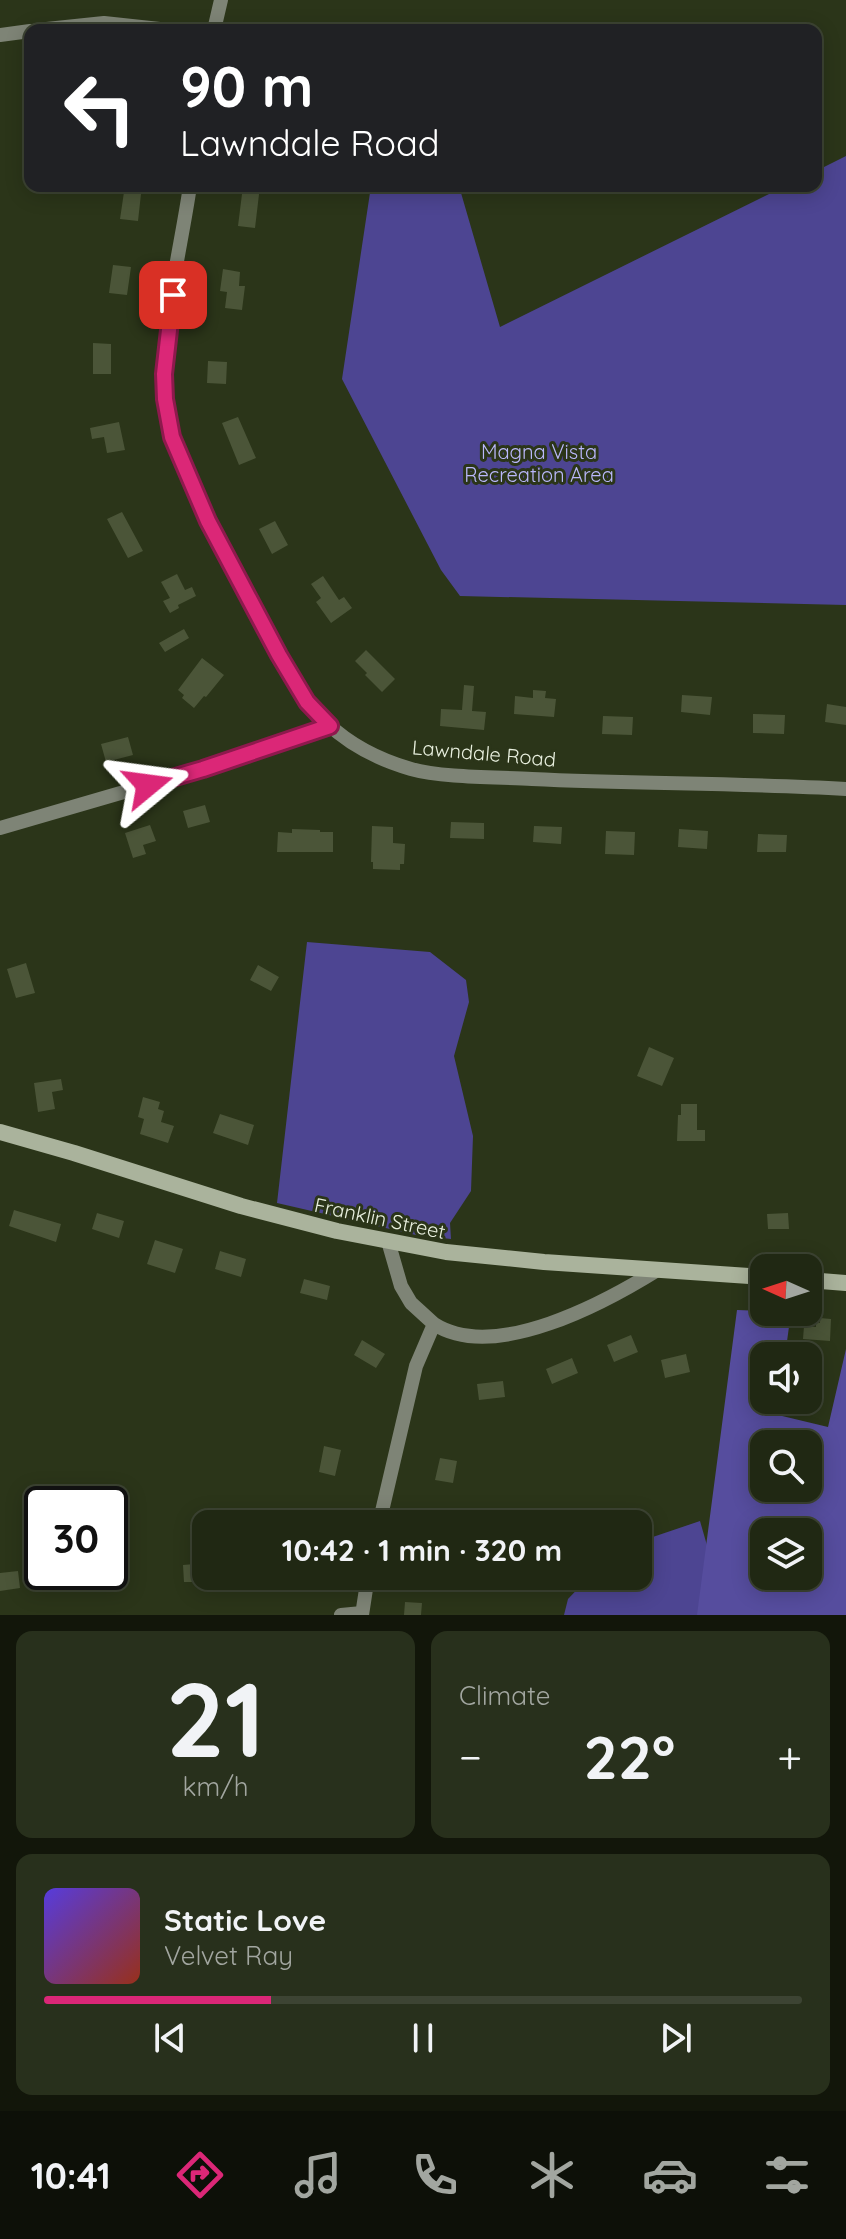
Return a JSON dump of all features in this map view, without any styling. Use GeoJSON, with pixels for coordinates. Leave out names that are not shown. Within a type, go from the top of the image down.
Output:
{"type":"FeatureCollection","features":[{"type":"Feature","properties":{"kind":"street"},"geometry":{"type":"LineString","coordinates":[[215,24],[221,0]]}},
{"type":"Feature","properties":{"kind":"street"},"geometry":{"type":"LineString","coordinates":[[0,35],[24,32]]}},
{"type":"Feature","properties":{"kind":"street","name":"Lawndale Road"},"geometry":{"type":"LineString","coordinates":[[189,192],[164,374],[172,437],[208,521],[279,655],[307,702],[330,726],[382,760],[415,770],[564,780],[846,789]]}},
{"type":"Feature","properties":{"kind":"street"},"geometry":{"type":"LineString","coordinates":[[0,828],[203,769],[330,726]]}},
{"type":"Feature","properties":{"kind":"street","name":"Franklin Street"},"geometry":{"type":"LineString","coordinates":[[0,1132],[241,1206],[388,1241],[493,1258],[750,1276]]}},
{"type":"Feature","properties":{"kind":"street"},"geometry":{"type":"LineString","coordinates":[[388,1241],[401,1286],[411,1303],[445,1331],[462,1335],[510,1334],[582,1312],[623,1292],[659,1269]]}},
{"type":"Feature","properties":{"kind":"street"},"geometry":{"type":"LineString","coordinates":[[822,1281],[846,1283]]}},
{"type":"Feature","properties":{"kind":"street"},"geometry":{"type":"LineString","coordinates":[[382,1510],[416,1366],[434,1324]]}},
{"type":"Feature","properties":{"kind":"street"},"geometry":{"type":"LineString","coordinates":[[341,1615],[362,1614],[366,1590]]}},
{"type":"Feature","properties":{"kind":"green space","name":"Magna Vista Recreation Area"},"geometry":{"type":"Polygon","coordinates":[[[846,156],[846,605],[460,596],[441,570],[342,379],[370,192],[461,192],[500,327],[773,192],[822,192],[822,168],[846,156]]]}},
{"type":"Feature","properties":{"kind":"green space"},"geometry":{"type":"Polygon","coordinates":[[[307,942],[430,952],[466,980],[469,1002],[454,1056],[473,1136],[471,1191],[450,1223],[451,1239],[416,1235],[277,1203],[307,942]]]}},
{"type":"Feature","properties":{"kind":"green space"},"geometry":{"type":"Polygon","coordinates":[[[700,1521],[727,1615],[564,1615],[568,1599],[577,1590],[652,1590],[652,1537],[700,1521]]]}},
{"type":"Feature","properties":{"kind":"shaded area"},"geometry":{"type":"Polygon","coordinates":[[[737,1310],[750,1310],[750,1326],[789,1326],[787,1342],[750,1342],[750,1414],[778,1414],[828,1427],[846,1349],[846,1615],[697,1615],[737,1310]]]}},
{"type":"Feature","properties":{"kind":"building"},"geometry":{"type":"Polygon","coordinates":[[[124,192],[141,194],[138,221],[120,219],[124,192]]]}},
{"type":"Feature","properties":{"kind":"building"},"geometry":{"type":"Polygon","coordinates":[[[242,192],[259,192],[255,228],[238,226],[242,192]]]}},
{"type":"Feature","properties":{"kind":"building"},"geometry":{"type":"Polygon","coordinates":[[[113,265],[131,267],[127,295],[109,293],[113,265]]]}},
{"type":"Feature","properties":{"kind":"building"},"geometry":{"type":"Polygon","coordinates":[[[223,269],[240,272],[239,286],[245,286],[242,310],[225,308],[227,292],[220,291],[223,269]]]}},
{"type":"Feature","properties":{"kind":"building"},"geometry":{"type":"Polygon","coordinates":[[[93,343],[111,344],[111,374],[93,374],[93,343]]]}},
{"type":"Feature","properties":{"kind":"building"},"geometry":{"type":"Polygon","coordinates":[[[208,361],[227,362],[226,384],[207,383],[208,361]]]}},
{"type":"Feature","properties":{"kind":"building"},"geometry":{"type":"Polygon","coordinates":[[[238,417],[256,458],[239,465],[222,423],[238,417]]]}},
{"type":"Feature","properties":{"kind":"building"},"geometry":{"type":"Polygon","coordinates":[[[119,422],[125,450],[107,453],[104,437],[92,439],[90,428],[119,422]]]}},
{"type":"Feature","properties":{"kind":"building"},"geometry":{"type":"Polygon","coordinates":[[[122,512],[143,551],[128,558],[107,519],[122,512]]]}},
{"type":"Feature","properties":{"kind":"building"},"geometry":{"type":"Polygon","coordinates":[[[275,521],[288,545],[272,554],[259,529],[275,521]]]}},
{"type":"Feature","properties":{"kind":"building"},"geometry":{"type":"Polygon","coordinates":[[[177,574],[185,590],[192,587],[196,596],[170,613],[163,601],[170,598],[161,582],[177,574]]]}},
{"type":"Feature","properties":{"kind":"building"},"geometry":{"type":"Polygon","coordinates":[[[323,576],[339,600],[344,597],[352,608],[331,623],[316,602],[321,598],[311,584],[323,576]]]}},
{"type":"Feature","properties":{"kind":"building"},"geometry":{"type":"Polygon","coordinates":[[[184,629],[189,638],[165,652],[159,643],[184,629]]]}},
{"type":"Feature","properties":{"kind":"building"},"geometry":{"type":"Polygon","coordinates":[[[366,650],[395,679],[382,692],[355,661],[366,650]]]}},
{"type":"Feature","properties":{"kind":"building"},"geometry":{"type":"Polygon","coordinates":[[[202,658],[224,675],[194,708],[178,690],[202,658]]]}},
{"type":"Feature","properties":{"kind":"building"},"geometry":{"type":"Polygon","coordinates":[[[464,685],[474,686],[472,711],[486,712],[484,730],[440,726],[441,709],[462,710],[464,685]]]}},
{"type":"Feature","properties":{"kind":"building"},"geometry":{"type":"Polygon","coordinates":[[[533,690],[546,691],[545,698],[556,699],[554,717],[514,714],[515,696],[533,698],[533,690]]]}},
{"type":"Feature","properties":{"kind":"building"},"geometry":{"type":"Polygon","coordinates":[[[682,695],[712,697],[710,715],[681,712],[682,695]]]}},
{"type":"Feature","properties":{"kind":"building"},"geometry":{"type":"Polygon","coordinates":[[[827,704],[846,707],[846,725],[825,722],[827,704]]]}},
{"type":"Feature","properties":{"kind":"building"},"geometry":{"type":"Polygon","coordinates":[[[753,714],[785,715],[784,734],[753,733],[753,714]]]}},
{"type":"Feature","properties":{"kind":"building"},"geometry":{"type":"Polygon","coordinates":[[[603,716],[633,717],[632,735],[602,734],[603,716]]]}},
{"type":"Feature","properties":{"kind":"building"},"geometry":{"type":"Polygon","coordinates":[[[128,737],[133,755],[106,762],[101,744],[128,737]]]}},
{"type":"Feature","properties":{"kind":"building"},"geometry":{"type":"Polygon","coordinates":[[[205,805],[210,822],[188,828],[183,811],[205,805]]]}},
{"type":"Feature","properties":{"kind":"building"},"geometry":{"type":"Polygon","coordinates":[[[451,822],[484,823],[484,839],[450,838],[451,822]]]}},
{"type":"Feature","properties":{"kind":"building"},"geometry":{"type":"Polygon","coordinates":[[[150,825],[156,841],[143,845],[146,854],[133,858],[125,833],[150,825]]]}},
{"type":"Feature","properties":{"kind":"building"},"geometry":{"type":"Polygon","coordinates":[[[372,826],[393,827],[393,843],[405,844],[404,864],[400,864],[400,870],[373,869],[372,826]]]}},
{"type":"Feature","properties":{"kind":"building"},"geometry":{"type":"Polygon","coordinates":[[[534,826],[562,827],[561,844],[533,842],[534,826]]]}},
{"type":"Feature","properties":{"kind":"building"},"geometry":{"type":"Polygon","coordinates":[[[292,829],[333,832],[333,852],[277,852],[278,832],[292,833],[292,829]]]}},
{"type":"Feature","properties":{"kind":"building"},"geometry":{"type":"Polygon","coordinates":[[[679,829],[708,831],[707,849],[678,847],[679,829]]]}},
{"type":"Feature","properties":{"kind":"building"},"geometry":{"type":"Polygon","coordinates":[[[606,831],[635,832],[634,855],[605,854],[606,831]]]}},
{"type":"Feature","properties":{"kind":"building"},"geometry":{"type":"Polygon","coordinates":[[[758,834],[787,835],[786,852],[757,852],[758,834]]]}},
{"type":"Feature","properties":{"kind":"building"},"geometry":{"type":"Polygon","coordinates":[[[26,963],[35,993],[16,998],[7,969],[26,963]]]}},
{"type":"Feature","properties":{"kind":"building"},"geometry":{"type":"Polygon","coordinates":[[[258,965],[279,977],[271,991],[250,980],[258,965]]]}},
{"type":"Feature","properties":{"kind":"building"},"geometry":{"type":"Polygon","coordinates":[[[649,1047],[674,1058],[662,1086],[637,1076],[649,1047]]]}},
{"type":"Feature","properties":{"kind":"building"},"geometry":{"type":"Polygon","coordinates":[[[61,1079],[63,1090],[52,1092],[55,1109],[38,1112],[34,1083],[61,1079]]]}},
{"type":"Feature","properties":{"kind":"building"},"geometry":{"type":"Polygon","coordinates":[[[143,1097],[160,1102],[158,1109],[164,1111],[161,1122],[174,1126],[168,1143],[140,1134],[144,1119],[138,1117],[143,1097]]]}},
{"type":"Feature","properties":{"kind":"building"},"geometry":{"type":"Polygon","coordinates":[[[681,1104],[697,1104],[697,1130],[705,1130],[705,1141],[677,1141],[681,1104]]]}},
{"type":"Feature","properties":{"kind":"building"},"geometry":{"type":"Polygon","coordinates":[[[220,1114],[254,1125],[248,1145],[213,1133],[220,1114]]]}},
{"type":"Feature","properties":{"kind":"building"},"geometry":{"type":"Polygon","coordinates":[[[14,1210],[61,1224],[56,1242],[9,1226],[14,1210]]]}},
{"type":"Feature","properties":{"kind":"building"},"geometry":{"type":"Polygon","coordinates":[[[97,1213],[124,1221],[119,1238],[92,1229],[97,1213]]]}},
{"type":"Feature","properties":{"kind":"building"},"geometry":{"type":"Polygon","coordinates":[[[788,1213],[789,1229],[768,1229],[767,1214],[788,1213]]]}},
{"type":"Feature","properties":{"kind":"building"},"geometry":{"type":"Polygon","coordinates":[[[155,1240],[183,1249],[175,1273],[147,1264],[155,1240]]]}},
{"type":"Feature","properties":{"kind":"building"},"geometry":{"type":"Polygon","coordinates":[[[220,1251],[246,1259],[241,1277],[215,1269],[220,1251]]]}},
{"type":"Feature","properties":{"kind":"building"},"geometry":{"type":"Polygon","coordinates":[[[304,1279],[330,1286],[327,1300],[300,1293],[304,1279]]]}},
{"type":"Feature","properties":{"kind":"building"},"geometry":{"type":"Polygon","coordinates":[[[822,1318],[831,1319],[830,1341],[803,1339],[804,1326],[822,1326],[822,1318]]]}},
{"type":"Feature","properties":{"kind":"building"},"geometry":{"type":"Polygon","coordinates":[[[631,1335],[638,1352],[614,1362],[607,1345],[631,1335]]]}},
{"type":"Feature","properties":{"kind":"building"},"geometry":{"type":"Polygon","coordinates":[[[362,1340],[385,1354],[376,1368],[354,1355],[362,1340]]]}},
{"type":"Feature","properties":{"kind":"building"},"geometry":{"type":"Polygon","coordinates":[[[686,1354],[690,1372],[665,1378],[661,1360],[686,1354]]]}},
{"type":"Feature","properties":{"kind":"building"},"geometry":{"type":"Polygon","coordinates":[[[572,1358],[578,1373],[552,1384],[546,1369],[572,1358]]]}},
{"type":"Feature","properties":{"kind":"building"},"geometry":{"type":"Polygon","coordinates":[[[503,1381],[505,1397],[479,1400],[477,1384],[503,1381]]]}},
{"type":"Feature","properties":{"kind":"building"},"geometry":{"type":"Polygon","coordinates":[[[324,1446],[341,1450],[335,1476],[319,1472],[324,1446]]]}},
{"type":"Feature","properties":{"kind":"building"},"geometry":{"type":"Polygon","coordinates":[[[440,1458],[457,1461],[453,1483],[435,1480],[440,1458]]]}},
{"type":"Feature","properties":{"kind":"building"},"geometry":{"type":"Polygon","coordinates":[[[192,1564],[192,1582],[184,1582],[183,1565],[192,1564]]]}},
{"type":"Feature","properties":{"kind":"building"},"geometry":{"type":"Polygon","coordinates":[[[18,1571],[20,1588],[0,1591],[0,1573],[18,1571]]]}},
{"type":"Feature","properties":{"kind":"building"},"geometry":{"type":"Polygon","coordinates":[[[405,1602],[422,1603],[421,1615],[404,1615],[405,1602]]]}},
{"type":"Feature","properties":{"kind":"route"},"geometry":{"type":"LineString","coordinates":[[148,785],[330,726],[307,702],[293,680],[208,521],[180,459],[172,437],[165,399],[164,374],[173,295]]}}]}
